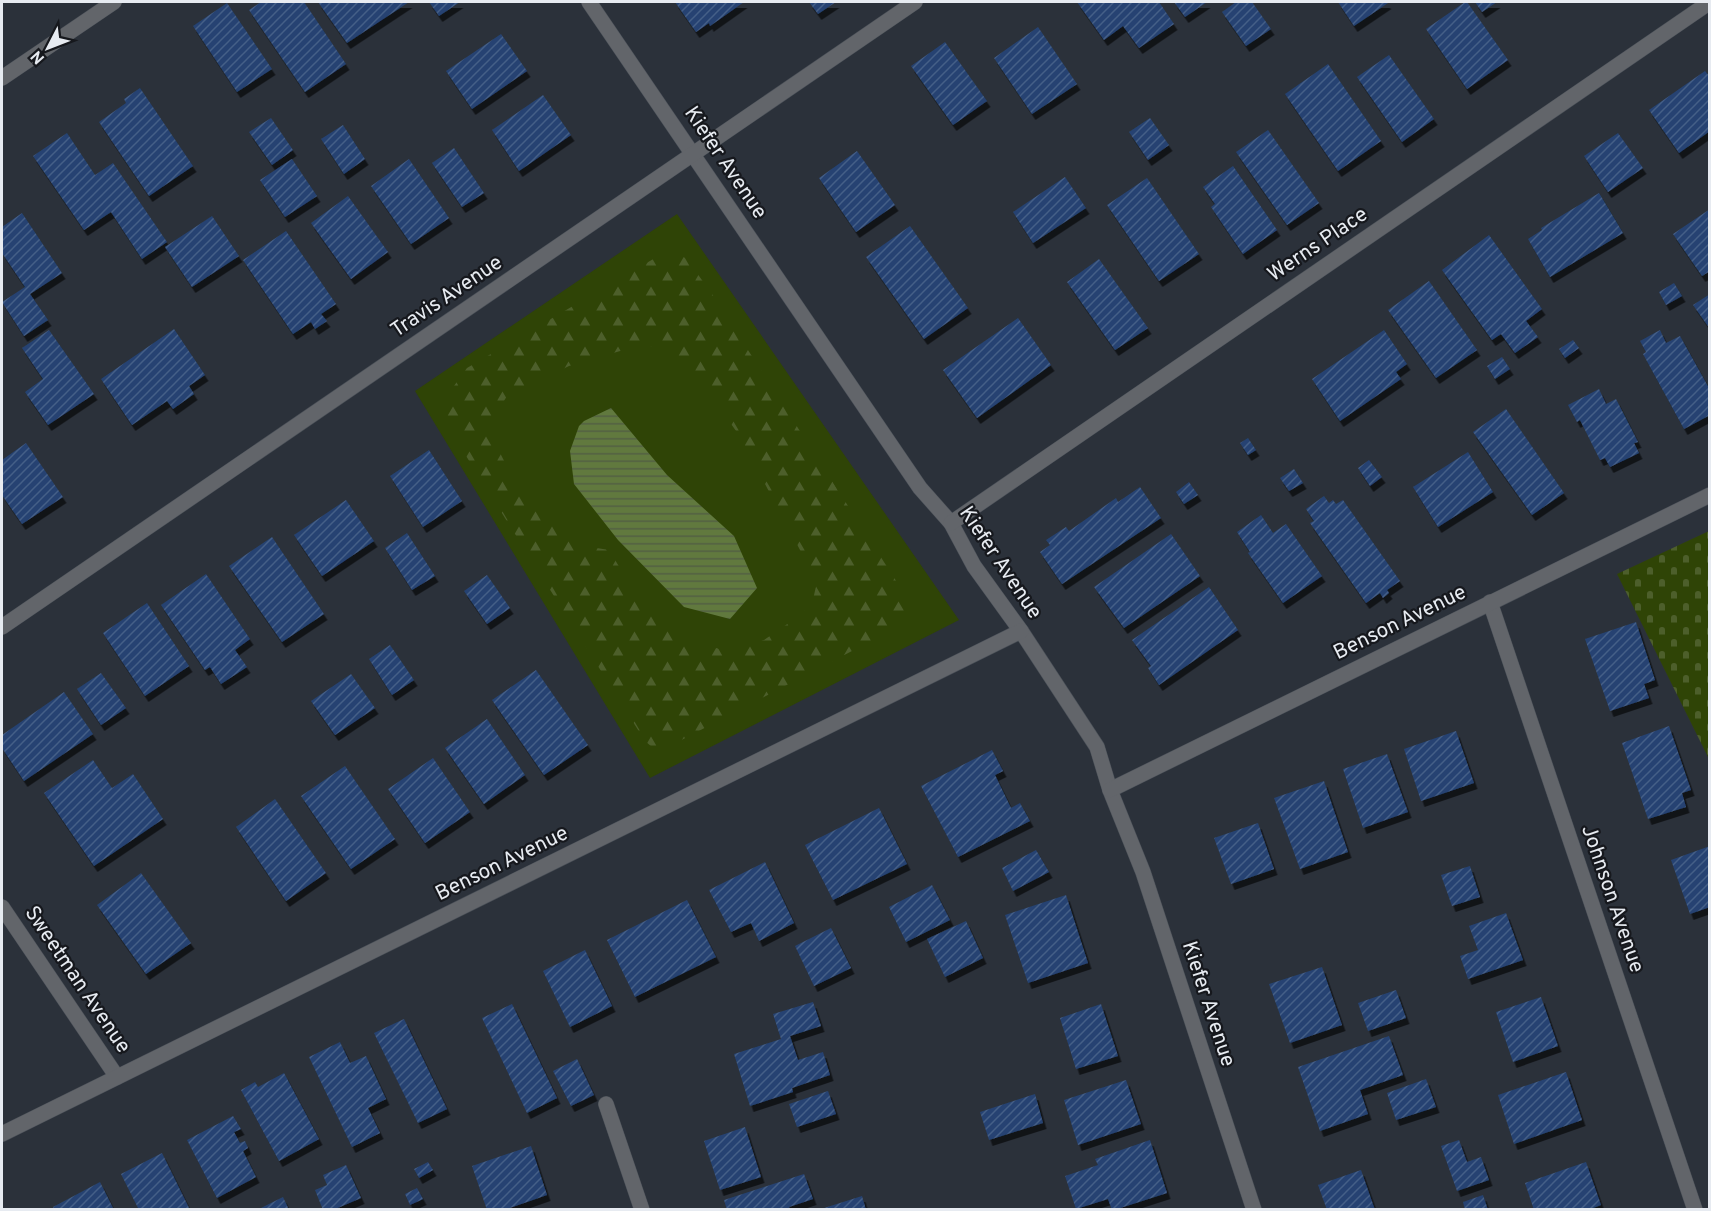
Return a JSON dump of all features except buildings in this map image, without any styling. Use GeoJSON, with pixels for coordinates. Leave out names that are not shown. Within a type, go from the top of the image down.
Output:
{"type":"FeatureCollection","features":[{"type":"Feature","properties":{"kind":"street"},"geometry":{"type":"LineString","coordinates":[[2,78],[114,2]]}},
{"type":"Feature","properties":{"kind":"street","name":"Kiefer Avenue"},"geometry":{"type":"LineString","coordinates":[[589,2],[920,488],[951,523],[974,566],[1021,631],[1097,747],[1110,790],[1143,872],[1254,1209]]}},
{"type":"Feature","properties":{"kind":"street","name":"Travis Avenue"},"geometry":{"type":"LineString","coordinates":[[2,627],[915,2]]}},
{"type":"Feature","properties":{"kind":"street","name":"Werns Place"},"geometry":{"type":"LineString","coordinates":[[951,523],[1710,2]]}},
{"type":"Feature","properties":{"kind":"street","name":"Benson Avenue"},"geometry":{"type":"LineString","coordinates":[[1110,790],[1710,495]]}},
{"type":"Feature","properties":{"kind":"street","name":"Johnson Avenue"},"geometry":{"type":"LineString","coordinates":[[1490,602],[1695,1209]]}},
{"type":"Feature","properties":{"kind":"street","name":"Benson Avenue"},"geometry":{"type":"LineString","coordinates":[[2,1134],[1021,631]]}},
{"type":"Feature","properties":{"kind":"street","name":"Sweetman Avenue"},"geometry":{"type":"LineString","coordinates":[[2,907],[117,1077]]}},
{"type":"Feature","properties":{"kind":"street"},"geometry":{"type":"LineString","coordinates":[[606,1104],[642,1209]]}},
{"type":"Feature","properties":{"kind":"green space"},"geometry":{"type":"Polygon","coordinates":[[[677,214],[959,620],[650,778],[415,391],[677,214]]]}},
{"type":"Feature","properties":{"kind":"green space"},"geometry":{"type":"Polygon","coordinates":[[[667,251],[686,258],[712,294],[909,601],[907,611],[896,628],[668,747],[652,747],[645,741],[441,416],[446,397],[467,368],[667,251]],[[644,344],[569,366],[507,396],[487,428],[526,503],[578,545],[609,550],[635,593],[681,637],[729,652],[764,640],[799,616],[812,604],[817,582],[739,435],[685,360],[644,344]]]}},
{"type":"Feature","properties":{"kind":"green space"},"geometry":{"type":"Polygon","coordinates":[[[1709,531],[1709,759],[1617,574],[1709,531]]]}},
{"type":"Feature","properties":{"kind":"shaded area"},"geometry":{"type":"Polygon","coordinates":[[[611,408],[667,475],[734,536],[757,588],[730,619],[684,607],[618,540],[574,484],[570,451],[579,426],[584,421],[611,408]]]}}]}
